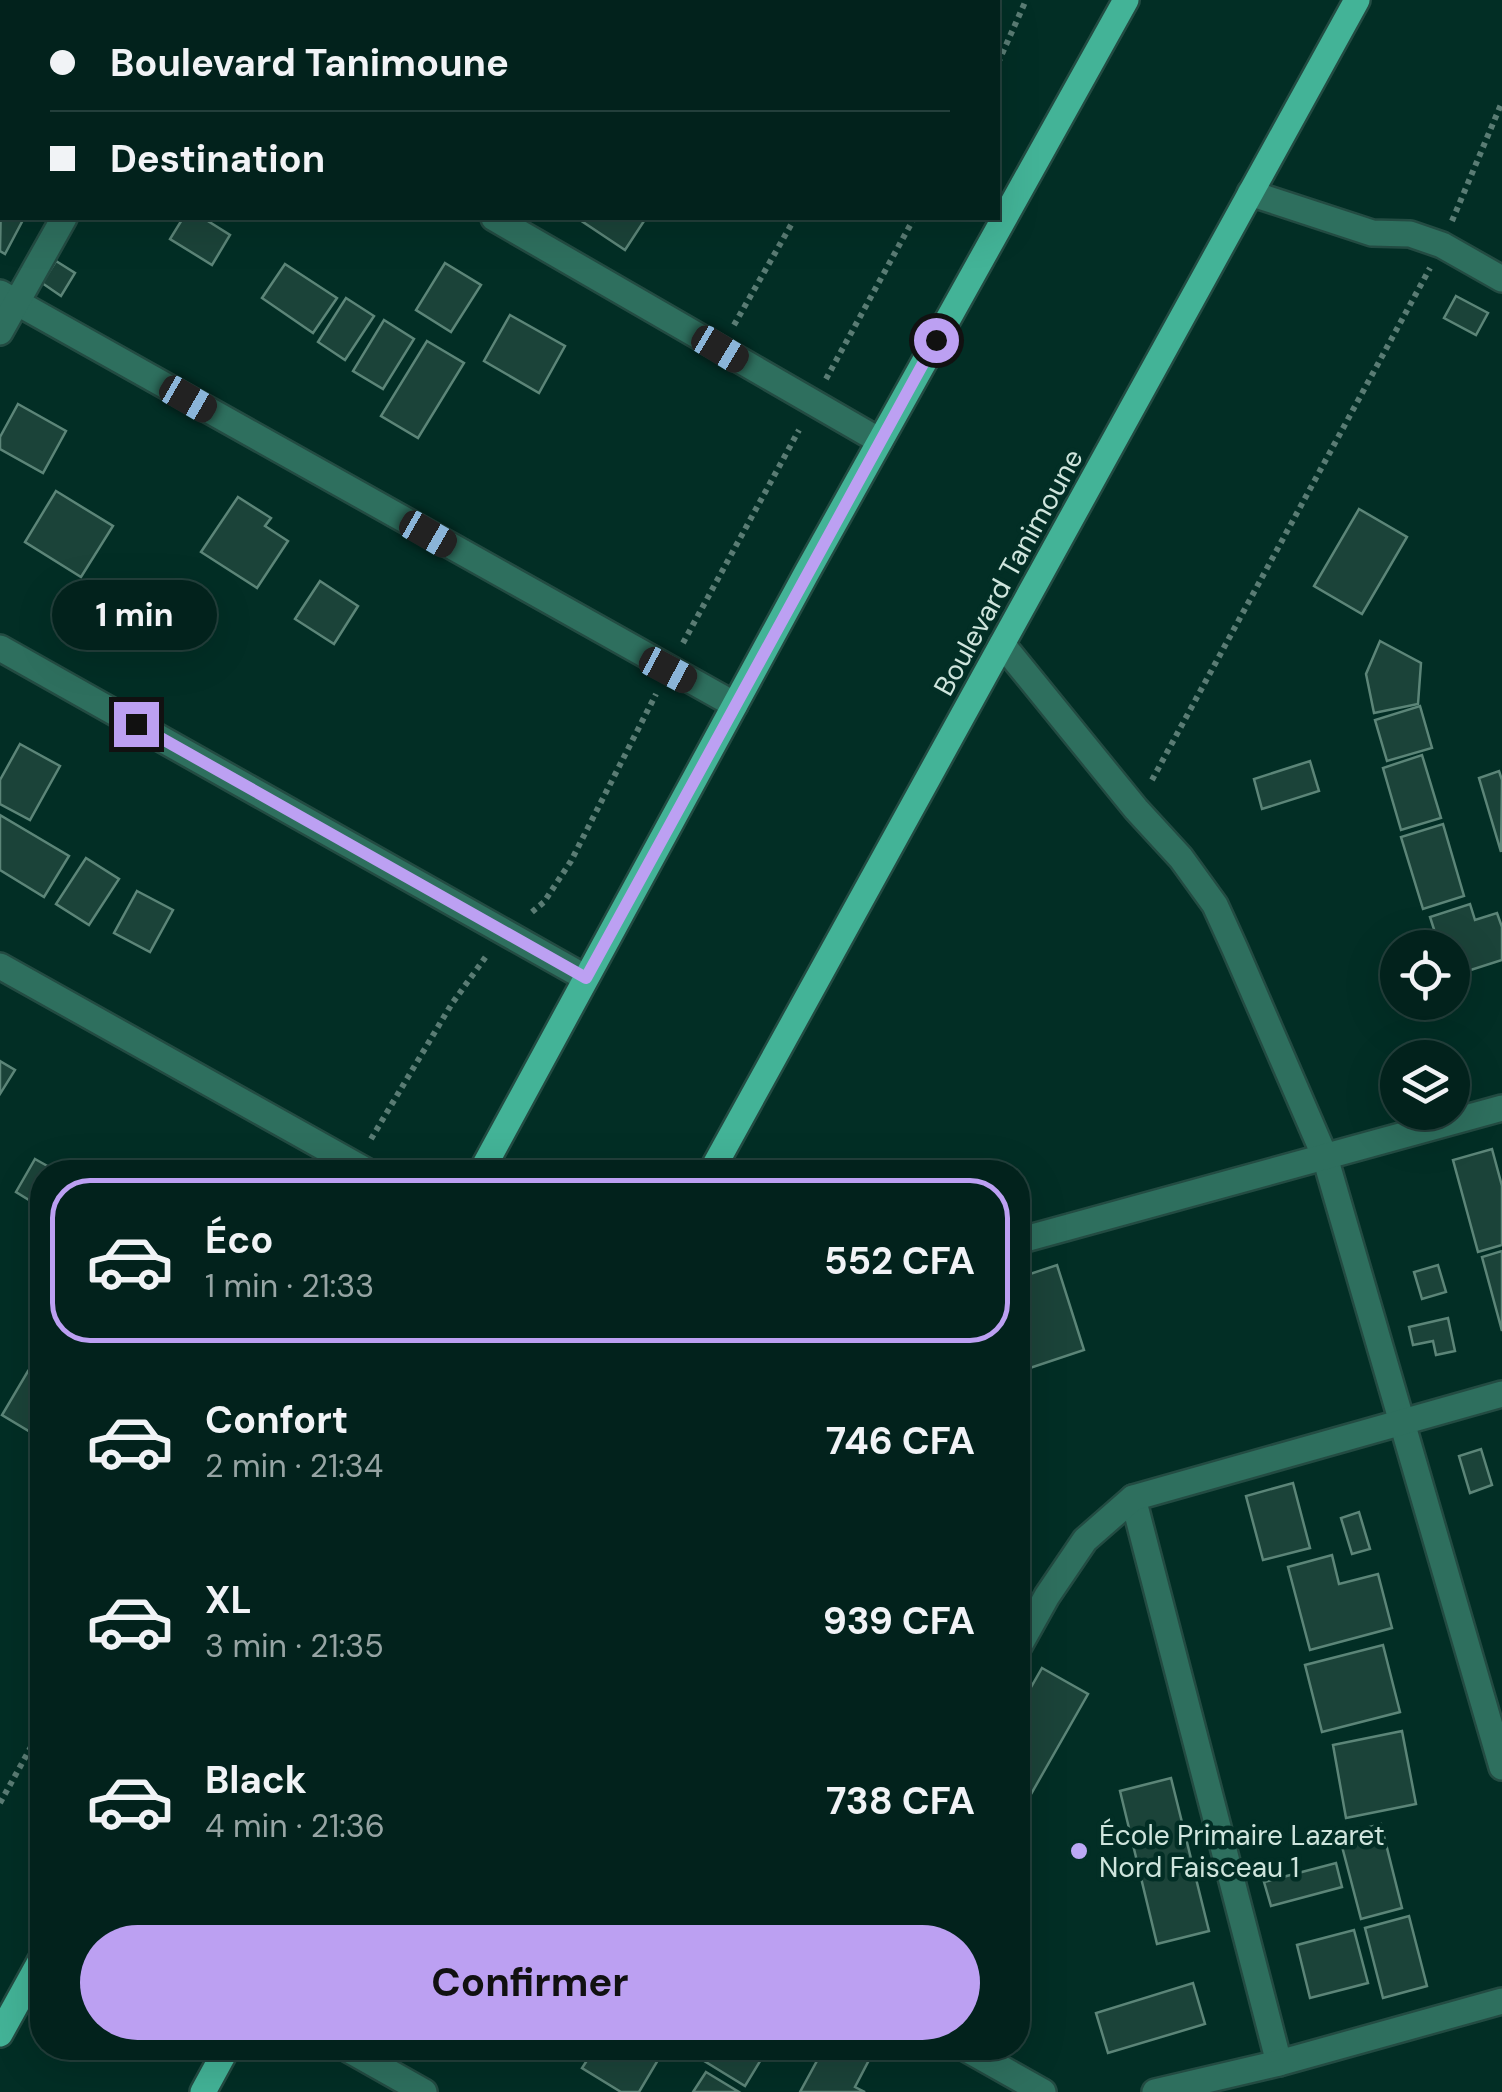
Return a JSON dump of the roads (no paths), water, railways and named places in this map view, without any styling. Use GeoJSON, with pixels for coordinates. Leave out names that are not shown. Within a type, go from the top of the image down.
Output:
{"type":"FeatureCollection","features":[{"type":"Feature","properties":{"kind":"main road"},"geometry":{"type":"LineString","coordinates":[[487,1160],[1126,0]]}},
{"type":"Feature","properties":{"kind":"main road","name":"Boulevard Tanimoune"},"geometry":{"type":"LineString","coordinates":[[718,1160],[1357,0]]}},
{"type":"Feature","properties":{"kind":"main road"},"geometry":{"type":"LineString","coordinates":[[0,2034],[30,1980]]}},
{"type":"Feature","properties":{"kind":"main road"},"geometry":{"type":"LineString","coordinates":[[202,2092],[220,2060]]}},
{"type":"Feature","properties":{"kind":"street"},"geometry":{"type":"LineString","coordinates":[[1250,194],[1372,233],[1410,234],[1442,245],[1502,280]]}},
{"type":"Feature","properties":{"kind":"street"},"geometry":{"type":"LineString","coordinates":[[0,332],[8,298],[63,220]]}},
{"type":"Feature","properties":{"kind":"street"},"geometry":{"type":"LineString","coordinates":[[497,220],[880,442]]}},
{"type":"Feature","properties":{"kind":"street"},"geometry":{"type":"LineString","coordinates":[[8,298],[735,705]]}},
{"type":"Feature","properties":{"kind":"street"},"geometry":{"type":"LineString","coordinates":[[1002,644],[1136,810],[1181,858],[1214,905],[1325,1157],[1496,1719],[1502,1767]]}},
{"type":"Feature","properties":{"kind":"street"},"geometry":{"type":"LineString","coordinates":[[0,648],[586,978]]}},
{"type":"Feature","properties":{"kind":"street"},"geometry":{"type":"LineString","coordinates":[[0,966],[346,1160]]}},
{"type":"Feature","properties":{"kind":"street"},"geometry":{"type":"LineString","coordinates":[[1030,1238],[1502,1108]]}},
{"type":"Feature","properties":{"kind":"street"},"geometry":{"type":"LineString","coordinates":[[1030,1626],[1085,1540],[1133,1498],[1502,1394]]}},
{"type":"Feature","properties":{"kind":"street"},"geometry":{"type":"LineString","coordinates":[[1133,1498],[1280,2063]]}},
{"type":"Feature","properties":{"kind":"street"},"geometry":{"type":"LineString","coordinates":[[1154,2092],[1280,2063],[1502,2001]]}},
{"type":"Feature","properties":{"kind":"street"},"geometry":{"type":"LineString","coordinates":[[367,2060],[424,2092]]}},
{"type":"Feature","properties":{"kind":"street"},"geometry":{"type":"LineString","coordinates":[[987,2060],[1044,2092]]}},
{"type":"Feature","properties":{"kind":"place","name":"École Primaire Lazaret Nord Faisceau 1"},"geometry":{"type":"Point","coordinates":[1079,1851]}}]}
